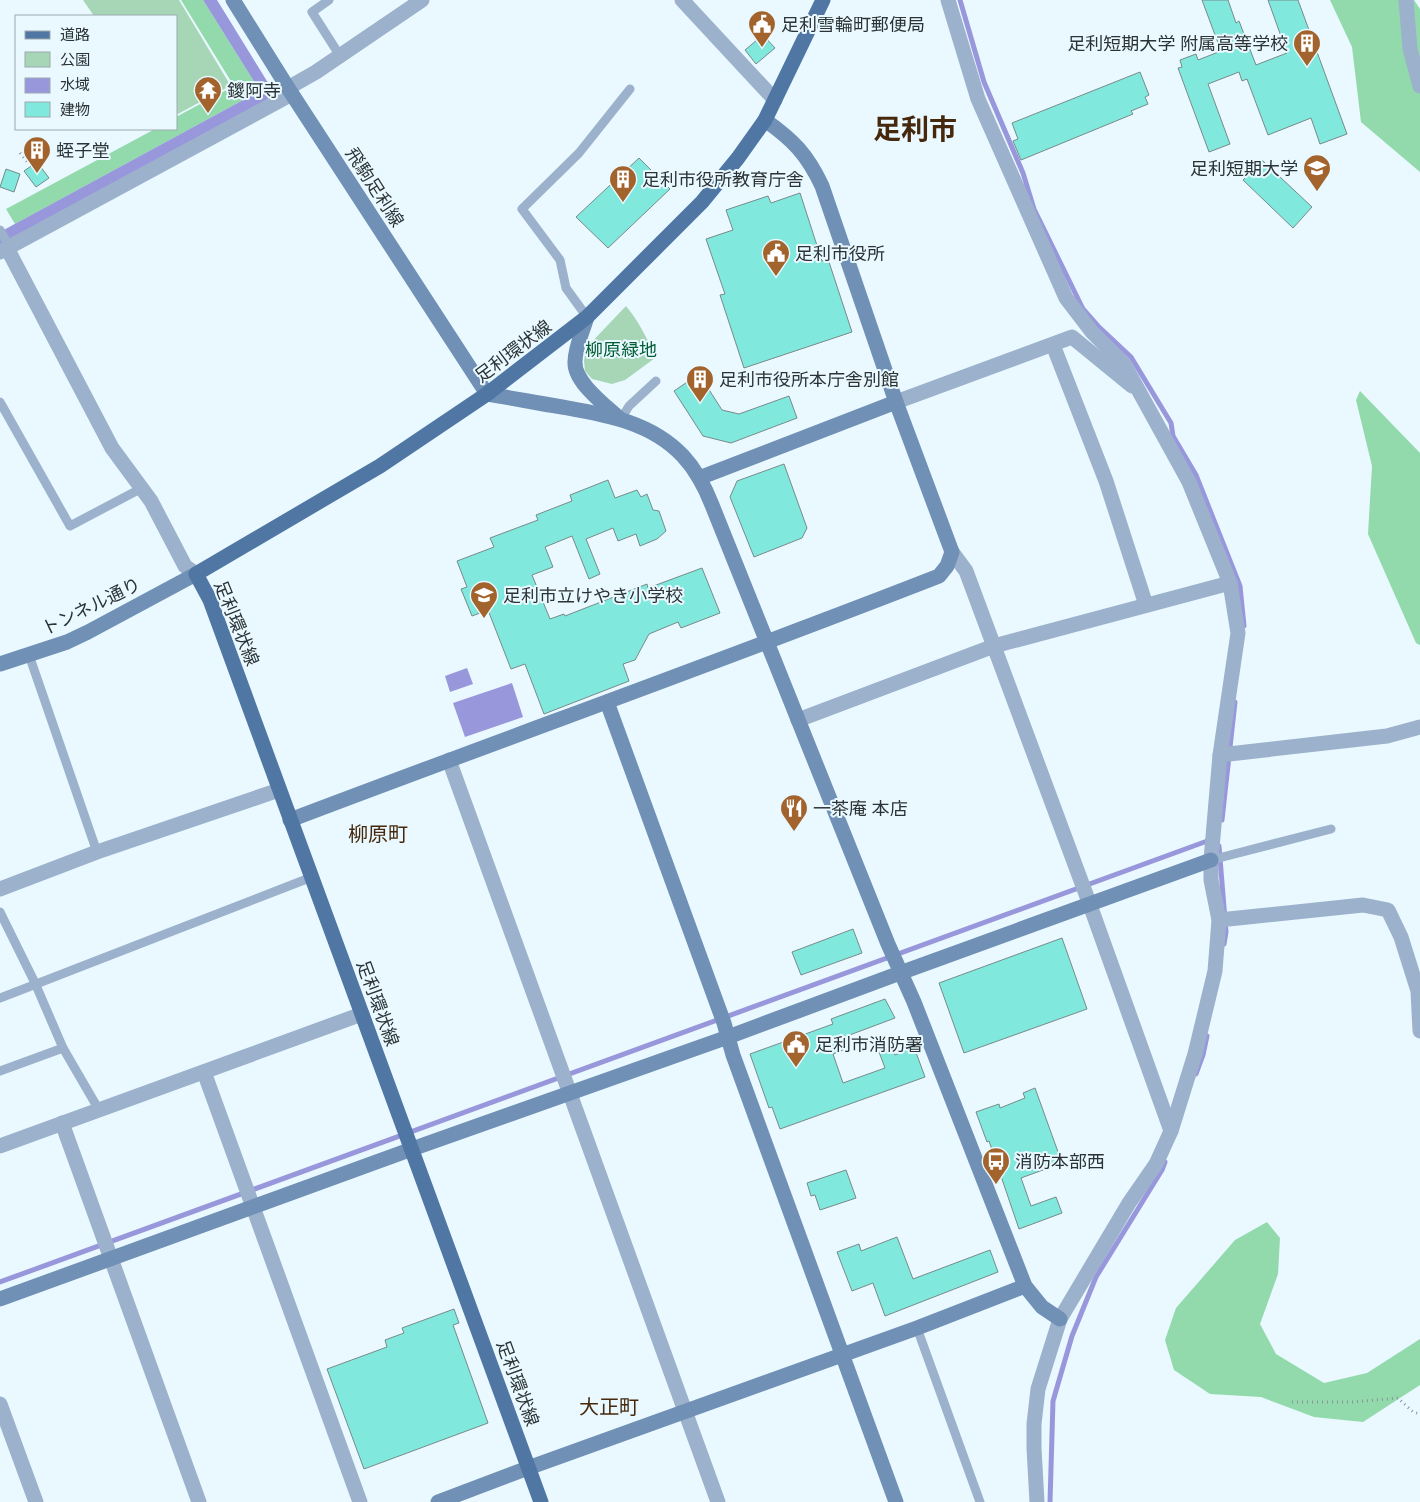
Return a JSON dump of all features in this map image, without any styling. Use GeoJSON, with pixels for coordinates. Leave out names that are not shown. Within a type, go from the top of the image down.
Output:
{"type":"FeatureCollection","features":[{"type":"Feature","properties":{"kind":"main road","name":"足利環状線"},"geometry":{"type":"LineString","coordinates":[[541,1502],[210,600],[196,574],[380,466],[487,394],[588,317],[702,202],[738,158],[765,120],[823,0]]}},
{"type":"Feature","properties":{"kind":"street","name":"飛駒足利線"},"geometry":{"type":"LineString","coordinates":[[233,0],[487,394]]}},
{"type":"Feature","properties":{"kind":"street"},"geometry":{"type":"LineString","coordinates":[[196,574],[185,566],[151,501],[112,448],[6,247],[290,91],[422,0]]}},
{"type":"Feature","properties":{"kind":"street"},"geometry":{"type":"LineString","coordinates":[[682,0],[775,100]]}},
{"type":"Feature","properties":{"kind":"street"},"geometry":{"type":"LineString","coordinates":[[948,0],[978,99],[1066,298],[1092,332],[1124,364],[1189,482],[1230,583],[1238,633],[1220,755],[1210,860],[1211,880],[1219,920],[1215,971],[1196,1054],[1172,1131],[1156,1164],[1129,1204],[1060,1319],[1038,1389],[1034,1424],[1037,1502]]}},
{"type":"Feature","properties":{"kind":"street"},"geometry":{"type":"LineString","coordinates":[[1406,0],[1410,49],[1420,86]]}},
{"type":"Feature","properties":{"kind":"street"},"geometry":{"type":"LineString","coordinates":[[765,120],[785,134],[796,145],[811,164],[822,186],[896,402],[952,552],[966,571],[1172,1131]]}},
{"type":"Feature","properties":{"kind":"street"},"geometry":{"type":"LineString","coordinates":[[588,317],[575,357],[575,372],[591,392],[620,419]]}},
{"type":"Feature","properties":{"kind":"street"},"geometry":{"type":"LineString","coordinates":[[699,478],[1072,337],[1140,392]]}},
{"type":"Feature","properties":{"kind":"street"},"geometry":{"type":"LineString","coordinates":[[1053,345],[1106,481],[1146,605]]}},
{"type":"Feature","properties":{"kind":"street"},"geometry":{"type":"LineString","coordinates":[[487,394],[633,422],[664,439],[684,456],[699,478],[712,505],[900,973],[914,1002],[1025,1286],[1042,1307],[1060,1319]]}},
{"type":"Feature","properties":{"kind":"street"},"geometry":{"type":"LineString","coordinates":[[290,820],[768,643],[939,576],[947,566],[952,552]]}},
{"type":"Feature","properties":{"kind":"street","name":"トンネル通り"},"geometry":{"type":"LineString","coordinates":[[0,664],[67,642],[196,574]]}},
{"type":"Feature","properties":{"kind":"street"},"geometry":{"type":"LineString","coordinates":[[798,720],[994,646],[1230,583]]}},
{"type":"Feature","properties":{"kind":"street"},"geometry":{"type":"LineString","coordinates":[[607,702],[728,1037],[736,1064],[896,1502]]}},
{"type":"Feature","properties":{"kind":"street"},"geometry":{"type":"LineString","coordinates":[[1220,755],[1387,736],[1420,728]]}},
{"type":"Feature","properties":{"kind":"street"},"geometry":{"type":"LineString","coordinates":[[449,760],[718,1502]]}},
{"type":"Feature","properties":{"kind":"street"},"geometry":{"type":"LineString","coordinates":[[0,889],[98,852],[279,790]]}},
{"type":"Feature","properties":{"kind":"street"},"geometry":{"type":"LineString","coordinates":[[0,1299],[412,1149],[728,1037],[1210,860]]}},
{"type":"Feature","properties":{"kind":"street"},"geometry":{"type":"LineString","coordinates":[[1219,920],[1363,905],[1388,910],[1401,937],[1418,991],[1420,1031]]}},
{"type":"Feature","properties":{"kind":"street"},"geometry":{"type":"LineString","coordinates":[[0,1146],[362,1014]]}},
{"type":"Feature","properties":{"kind":"street"},"geometry":{"type":"LineString","coordinates":[[204,1072],[360,1502]]}},
{"type":"Feature","properties":{"kind":"street"},"geometry":{"type":"LineString","coordinates":[[62,1123],[199,1502]]}},
{"type":"Feature","properties":{"kind":"street"},"geometry":{"type":"LineString","coordinates":[[438,1502],[917,1328],[1025,1286]]}},
{"type":"Feature","properties":{"kind":"street"},"geometry":{"type":"LineString","coordinates":[[0,1404],[36,1502]]}},
{"type":"Feature","properties":{"kind":"lane"},"geometry":{"type":"LineString","coordinates":[[329,0],[312,12],[340,56]]}},
{"type":"Feature","properties":{"kind":"lane"},"geometry":{"type":"LineString","coordinates":[[588,317],[566,288],[560,260],[522,209],[579,153],[630,89]]}},
{"type":"Feature","properties":{"kind":"lane"},"geometry":{"type":"LineString","coordinates":[[0,230],[6,247]]}},
{"type":"Feature","properties":{"kind":"lane"},"geometry":{"type":"LineString","coordinates":[[620,419],[629,406],[656,380]]}},
{"type":"Feature","properties":{"kind":"lane"},"geometry":{"type":"LineString","coordinates":[[0,402],[70,526],[142,488]]}},
{"type":"Feature","properties":{"kind":"lane"},"geometry":{"type":"LineString","coordinates":[[29,655],[98,852]]}},
{"type":"Feature","properties":{"kind":"lane"},"geometry":{"type":"LineString","coordinates":[[1210,860],[1331,829]]}},
{"type":"Feature","properties":{"kind":"lane"},"geometry":{"type":"LineString","coordinates":[[0,998],[312,877]]}},
{"type":"Feature","properties":{"kind":"lane"},"geometry":{"type":"LineString","coordinates":[[0,912],[64,1048],[99,1110]]}},
{"type":"Feature","properties":{"kind":"lane"},"geometry":{"type":"LineString","coordinates":[[0,1071],[64,1048]]}},
{"type":"Feature","properties":{"kind":"lane"},"geometry":{"type":"LineString","coordinates":[[917,1328],[980,1502]]}},
{"type":"Feature","properties":{"kind":"path"},"geometry":{"type":"LineString","coordinates":[[20,153],[29,164]]}},
{"type":"Feature","properties":{"kind":"path"},"geometry":{"type":"LineString","coordinates":[[1292,1402],[1352,1402],[1398,1398],[1413,1412],[1420,1414]]}},
{"type":"Feature","properties":{"kind":"green space"},"geometry":{"type":"Polygon","coordinates":[[[83,0],[179,0],[229,83],[226,88],[178,114],[178,15],[93,15],[83,0]]]}},
{"type":"Feature","properties":{"kind":"green space"},"geometry":{"type":"Polygon","coordinates":[[[181,0],[203,0],[258,88],[258,92],[15,224],[6,209],[153,130],[178,130],[178,116],[230,88],[232,83],[181,0]]]}},
{"type":"Feature","properties":{"kind":"green space"},"geometry":{"type":"Polygon","coordinates":[[[1330,0],[1414,0],[1420,9],[1420,172],[1361,122],[1352,47],[1330,0]]]}},
{"type":"Feature","properties":{"kind":"green space","name":"柳原緑地"},"geometry":{"type":"Polygon","coordinates":[[[626,306],[643,331],[655,358],[625,380],[612,384],[592,379],[585,371],[586,348],[626,306]]]}},
{"type":"Feature","properties":{"kind":"green space"},"geometry":{"type":"Polygon","coordinates":[[[1360,391],[1420,453],[1420,645],[1416,643],[1368,534],[1372,466],[1356,400],[1360,391]]]}},
{"type":"Feature","properties":{"kind":"green space"},"geometry":{"type":"Polygon","coordinates":[[[1267,1222],[1280,1238],[1278,1274],[1260,1324],[1276,1354],[1324,1383],[1367,1373],[1420,1339],[1420,1385],[1363,1422],[1314,1417],[1261,1397],[1210,1394],[1174,1370],[1165,1340],[1176,1308],[1235,1240],[1267,1222]]]}},
{"type":"Feature","properties":{"kind":"water"},"geometry":{"type":"Polygon","coordinates":[[[203,0],[217,0],[270,86],[268,99],[0,245],[0,232],[258,92],[258,88],[203,0]]]}},
{"type":"Feature","properties":{"kind":"water"},"geometry":{"type":"Polygon","coordinates":[[[467,668],[473,684],[450,692],[445,676],[467,668]]]}},
{"type":"Feature","properties":{"kind":"water"},"geometry":{"type":"Polygon","coordinates":[[[512,683],[523,717],[465,737],[453,703],[512,683]]]}},
{"type":"Feature","properties":{"kind":"building"},"geometry":{"type":"Polygon","coordinates":[[[1202,0],[1228,0],[1236,23],[1239,21],[1256,65],[1287,53],[1268,0],[1298,0],[1347,134],[1320,144],[1311,118],[1268,135],[1247,79],[1242,81],[1239,72],[1208,84],[1230,144],[1209,152],[1178,68],[1182,67],[1180,60],[1196,54],[1198,60],[1221,51],[1202,0]]]}},
{"type":"Feature","properties":{"kind":"building","name":"足利雪輪町郵便局"},"geometry":{"type":"Polygon","coordinates":[[[763,35],[775,48],[756,64],[745,50],[763,35]]]}},
{"type":"Feature","properties":{"kind":"building"},"geometry":{"type":"Polygon","coordinates":[[[1140,72],[1149,95],[1145,97],[1148,104],[1131,111],[1133,114],[1021,160],[1013,141],[1018,139],[1012,123],[1140,72]]]}},
{"type":"Feature","properties":{"kind":"building","name":"足利市役所教育庁舎"},"geometry":{"type":"Polygon","coordinates":[[[639,158],[670,189],[608,248],[576,217],[639,158]]]}},
{"type":"Feature","properties":{"kind":"building"},"geometry":{"type":"Polygon","coordinates":[[[1262,160],[1312,207],[1293,228],[1243,180],[1262,160]]]}},
{"type":"Feature","properties":{"kind":"building","name":"蛭子堂"},"geometry":{"type":"Polygon","coordinates":[[[37,162],[49,178],[36,187],[24,171],[37,162]]]}},
{"type":"Feature","properties":{"kind":"building"},"geometry":{"type":"Polygon","coordinates":[[[6,169],[20,174],[14,192],[0,187],[6,169]]]}},
{"type":"Feature","properties":{"kind":"building","name":"足利市役所"},"geometry":{"type":"Polygon","coordinates":[[[800,193],[822,261],[828,259],[852,332],[744,368],[720,295],[725,294],[706,239],[733,230],[726,210],[768,196],[771,203],[800,193]]]}},
{"type":"Feature","properties":{"kind":"building","name":"足利市役所本庁舎別館"},"geometry":{"type":"Polygon","coordinates":[[[699,374],[722,410],[739,414],[789,396],[797,418],[731,443],[703,436],[674,391],[699,374]]]}},
{"type":"Feature","properties":{"kind":"building"},"geometry":{"type":"Polygon","coordinates":[[[784,464],[807,528],[802,538],[754,557],[730,497],[737,481],[784,464]]]}},
{"type":"Feature","properties":{"kind":"building"},"geometry":{"type":"Polygon","coordinates":[[[608,480],[615,498],[637,490],[641,497],[647,494],[653,510],[659,511],[666,531],[657,539],[640,546],[636,534],[618,541],[613,528],[586,539],[600,574],[589,579],[572,536],[545,547],[553,567],[532,575],[550,619],[564,614],[565,616],[647,584],[648,588],[702,568],[720,613],[681,628],[678,622],[649,634],[635,660],[623,664],[629,681],[544,714],[525,664],[511,669],[488,610],[472,616],[461,589],[467,587],[457,561],[494,547],[490,538],[538,520],[536,515],[572,501],[570,495],[608,480]]]}},
{"type":"Feature","properties":{"kind":"building"},"geometry":{"type":"Polygon","coordinates":[[[853,929],[862,953],[801,975],[792,952],[853,929]]]}},
{"type":"Feature","properties":{"kind":"building"},"geometry":{"type":"Polygon","coordinates":[[[1062,938],[1087,1009],[964,1053],[939,983],[1062,938]]]}},
{"type":"Feature","properties":{"kind":"building"},"geometry":{"type":"Polygon","coordinates":[[[885,999],[895,1018],[839,1039],[843,1050],[833,1054],[843,1083],[885,1068],[879,1052],[892,1047],[895,1055],[914,1047],[925,1077],[780,1129],[772,1107],[769,1108],[750,1054],[833,1024],[831,1019],[885,999]]]}},
{"type":"Feature","properties":{"kind":"building"},"geometry":{"type":"Polygon","coordinates":[[[1035,1088],[1062,1163],[1021,1178],[1031,1206],[1056,1197],[1062,1213],[1019,1229],[989,1141],[987,1142],[976,1112],[999,1104],[1000,1108],[1025,1098],[1023,1093],[1035,1088]]]}},
{"type":"Feature","properties":{"kind":"building"},"geometry":{"type":"Polygon","coordinates":[[[846,1170],[856,1198],[820,1210],[815,1195],[811,1196],[807,1183],[846,1170]]]}},
{"type":"Feature","properties":{"kind":"building"},"geometry":{"type":"Polygon","coordinates":[[[897,1237],[913,1279],[990,1250],[998,1272],[885,1316],[873,1283],[852,1291],[837,1252],[859,1244],[861,1251],[897,1237]]]}},
{"type":"Feature","properties":{"kind":"building"},"geometry":{"type":"Polygon","coordinates":[[[454,1309],[459,1323],[453,1325],[488,1423],[364,1469],[327,1369],[387,1347],[385,1340],[404,1333],[402,1328],[454,1309]]]}},
{"type":"Feature","properties":{"kind":"waterway"},"geometry":{"type":"LineString","coordinates":[[960,0],[984,82],[1023,173],[1034,209],[1083,309],[1131,357],[1171,423],[1173,436],[1196,475],[1240,586],[1244,626]]}},
{"type":"Feature","properties":{"kind":"waterway"},"geometry":{"type":"LineString","coordinates":[[1222,820],[1235,702]]}},
{"type":"Feature","properties":{"kind":"waterway"},"geometry":{"type":"LineString","coordinates":[[0,1282],[1210,840]]}},
{"type":"Feature","properties":{"kind":"waterway"},"geometry":{"type":"LineString","coordinates":[[1219,846],[1226,932],[1224,944]]}},
{"type":"Feature","properties":{"kind":"waterway"},"geometry":{"type":"LineString","coordinates":[[1196,1074],[1207,1036]]}},
{"type":"Feature","properties":{"kind":"waterway"},"geometry":{"type":"LineString","coordinates":[[1050,1502],[1053,1401],[1072,1336],[1096,1277],[1162,1170],[1165,1162]]}},
{"type":"Feature","properties":{"kind":"place","name":"足利雪輪町郵便局"},"geometry":{"type":"Point","coordinates":[762,48]}},
{"type":"Feature","properties":{"kind":"place","name":"足利短期大学 附属高等学校"},"geometry":{"type":"Point","coordinates":[1307,67]}},
{"type":"Feature","properties":{"kind":"place","name":"鑁阿寺"},"geometry":{"type":"Point","coordinates":[208,114]}},
{"type":"Feature","properties":{"kind":"place","name":"蛭子堂"},"geometry":{"type":"Point","coordinates":[37,174]}},
{"type":"Feature","properties":{"kind":"place","name":"足利短期大学"},"geometry":{"type":"Point","coordinates":[1317,192]}},
{"type":"Feature","properties":{"kind":"place","name":"足利市役所教育庁舎"},"geometry":{"type":"Point","coordinates":[623,203]}},
{"type":"Feature","properties":{"kind":"place","name":"足利市役所"},"geometry":{"type":"Point","coordinates":[776,277]}},
{"type":"Feature","properties":{"kind":"place","name":"足利市役所本庁舎別館"},"geometry":{"type":"Point","coordinates":[700,403]}},
{"type":"Feature","properties":{"kind":"place","name":"足利市立けやき小学校"},"geometry":{"type":"Point","coordinates":[484,619]}},
{"type":"Feature","properties":{"kind":"place","name":"一茶庵 本店"},"geometry":{"type":"Point","coordinates":[794,832]}},
{"type":"Feature","properties":{"kind":"place","name":"足利市消防署"},"geometry":{"type":"Point","coordinates":[796,1068]}},
{"type":"Feature","properties":{"kind":"place","name":"消防本部西"},"geometry":{"type":"Point","coordinates":[996,1185]}},
{"type":"Feature","properties":{"kind":"district","name":"足利市"},"geometry":{"type":"Point","coordinates":[915,129]}},
{"type":"Feature","properties":{"kind":"district","name":"柳原町"},"geometry":{"type":"Point","coordinates":[378,834]}},
{"type":"Feature","properties":{"kind":"district","name":"大正町"},"geometry":{"type":"Point","coordinates":[609,1407]}}]}
